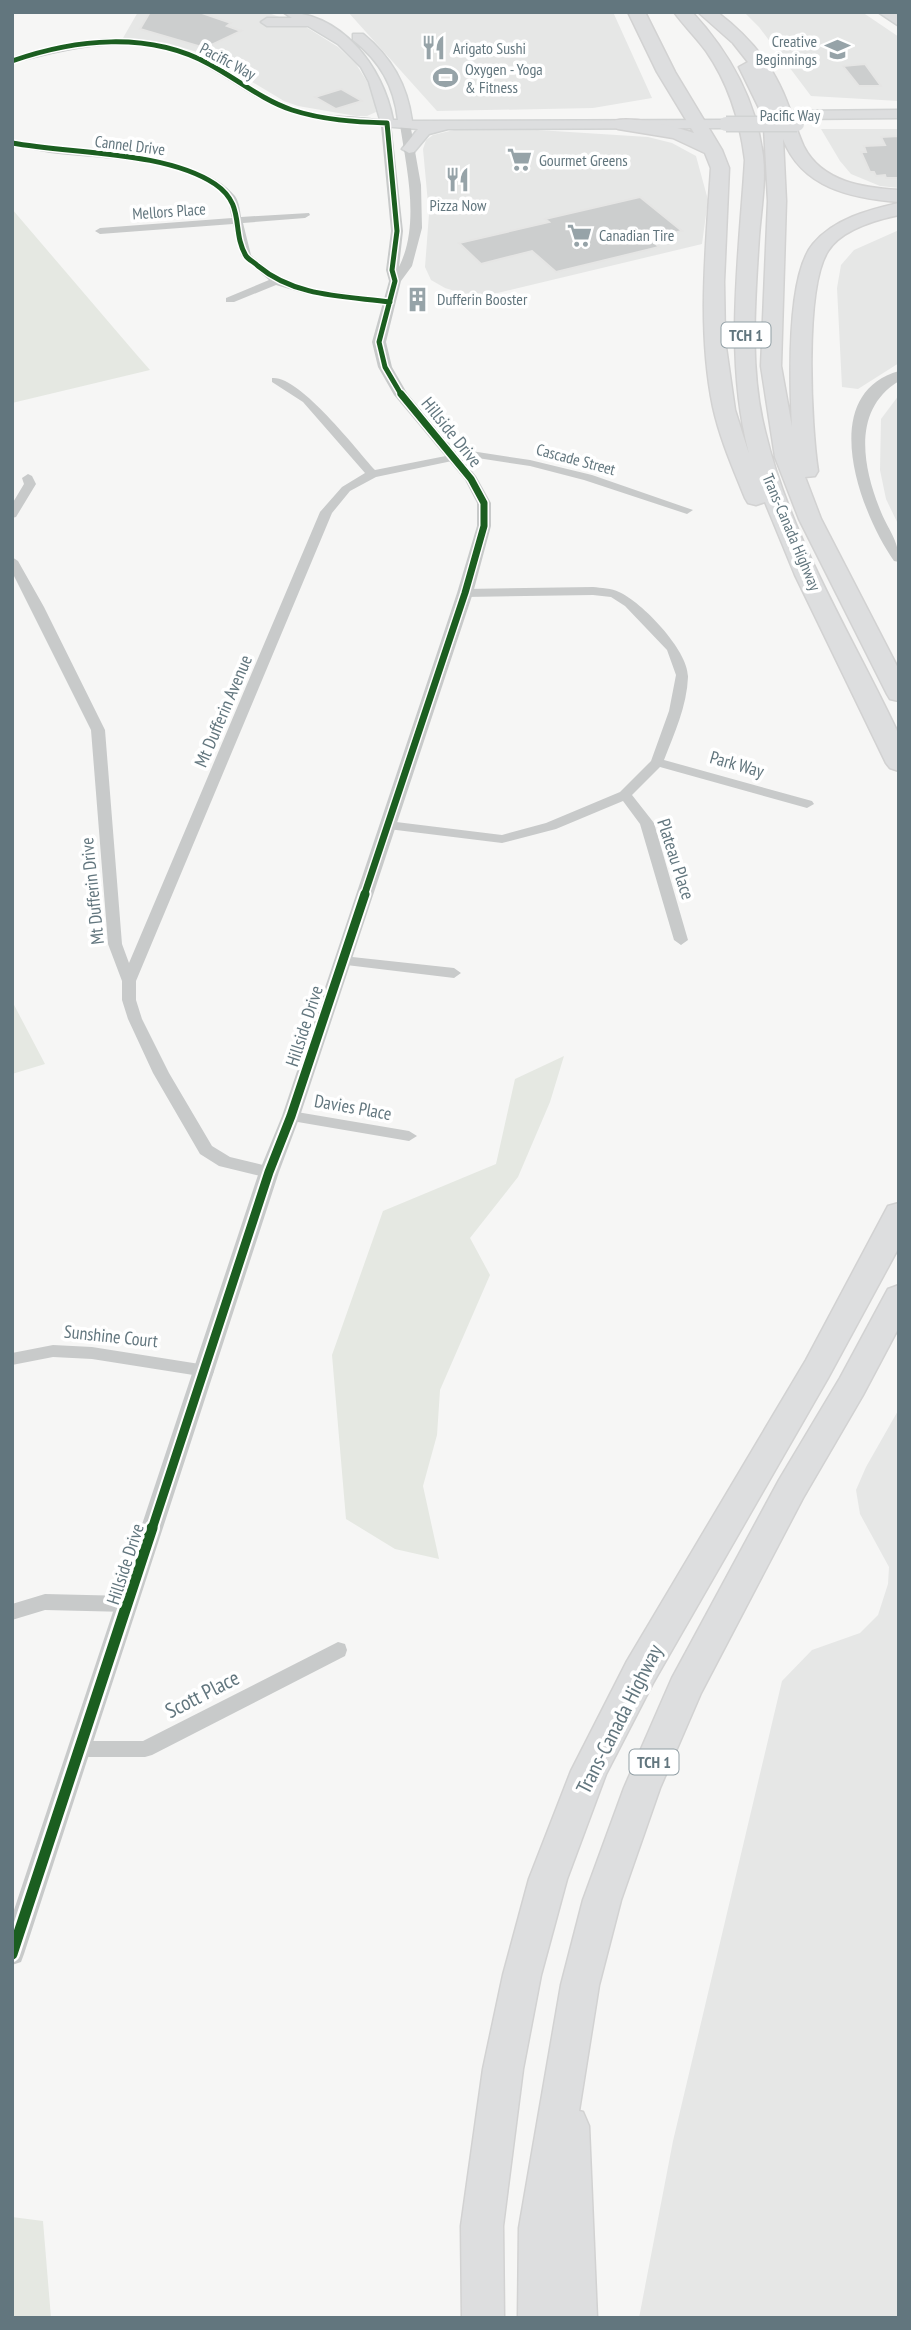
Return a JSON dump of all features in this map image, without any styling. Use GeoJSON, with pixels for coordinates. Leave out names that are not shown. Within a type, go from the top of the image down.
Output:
{"type":"FeatureCollection","features":[{"type":"Feature","properties":{"kind":"highway"},"geometry":{"type":"LineString","coordinates":[[636,12],[666,72],[713,150],[720,168],[714,336],[722,396],[737,450],[777,539],[820,599]]}},
{"type":"Feature","properties":{"kind":"highway"},"geometry":{"type":"LineString","coordinates":[[705,12],[734,32],[754,56],[777,97],[795,147],[814,171],[832,182],[852,189],[899,196]]}},
{"type":"Feature","properties":{"kind":"highway","name":"Trans-Canada Highway"},"geometry":{"type":"LineString","coordinates":[[705,12],[746,64],[769,110],[773,128],[777,201],[772,306],[773,386],[786,457],[810,519],[899,694]]}},
{"type":"Feature","properties":{"kind":"highway","name":"Trans-Canada Highway"},"geometry":{"type":"LineString","coordinates":[[673,15],[718,54],[746,111],[754,160],[746,342],[748,392],[761,457],[774,499],[899,763]]}},
{"type":"Feature","properties":{"kind":"highway"},"geometry":{"type":"LineString","coordinates":[[622,120],[673,106],[675,101],[666,72]]}},
{"type":"Feature","properties":{"kind":"highway"},"geometry":{"type":"LineString","coordinates":[[622,120],[682,134],[713,150]]}},
{"type":"Feature","properties":{"kind":"highway"},"geometry":{"type":"LineString","coordinates":[[828,556],[825,519],[808,476],[802,436],[807,289],[811,264],[820,247],[841,230],[878,214],[899,209]]}},
{"type":"Feature","properties":{"kind":"highway","name":"Trans-Canada Highway"},"geometry":{"type":"LineString","coordinates":[[483,2318],[482,2226],[503,2069],[522,1975],[548,1879],[589,1771],[640,1672],[817,1368],[899,1214]]}},
{"type":"Feature","properties":{"kind":"highway","name":"TCH 1"},"geometry":{"type":"LineString","coordinates":[[539,2318],[540,2228],[580,1984],[603,1900],[642,1788],[685,1689],[791,1489],[852,1387],[899,1297]]}},
{"type":"Feature","properties":{"kind":"highway"},"geometry":{"type":"LineString","coordinates":[[567,2054],[576,2318]]}},
{"type":"Feature","properties":{"kind":"highway"},"geometry":{"type":"LineString","coordinates":[[467,2318],[482,2226]]}},
{"type":"Feature","properties":{"kind":"main road","name":"Hillside Drive"},"geometry":{"type":"LineString","coordinates":[[289,12],[331,19],[362,40],[383,59],[396,77],[403,97],[406,122]]}},
{"type":"Feature","properties":{"kind":"main road"},"geometry":{"type":"LineString","coordinates":[[884,12],[899,22]]}},
{"type":"Feature","properties":{"kind":"main road","name":"Hillside Drive"},"geometry":{"type":"LineString","coordinates":[[313,18],[372,71],[381,90],[387,123]]}},
{"type":"Feature","properties":{"kind":"main road"},"geometry":{"type":"LineString","coordinates":[[267,22],[313,18]]}},
{"type":"Feature","properties":{"kind":"main road"},"geometry":{"type":"LineString","coordinates":[[403,97],[425,113],[450,122]]}},
{"type":"Feature","properties":{"kind":"main road"},"geometry":{"type":"LineString","coordinates":[[489,119],[505,115],[511,110],[537,118]]}},
{"type":"Feature","properties":{"kind":"main road","name":"Pacific Way"},"geometry":{"type":"LineString","coordinates":[[387,123],[795,119],[899,114]]}},
{"type":"Feature","properties":{"kind":"main road","name":"Pacific Way"},"geometry":{"type":"LineString","coordinates":[[450,122],[537,118],[622,120]]}},
{"type":"Feature","properties":{"kind":"main road","name":"Pacific Way"},"geometry":{"type":"LineString","coordinates":[[795,119],[899,122]]}},
{"type":"Feature","properties":{"kind":"main road"},"geometry":{"type":"LineString","coordinates":[[409,149],[424,131],[450,122]]}},
{"type":"Feature","properties":{"kind":"street","name":"Pacific Way"},"geometry":{"type":"LineString","coordinates":[[12,61],[76,45],[129,43],[162,47],[198,58],[290,109],[320,118],[387,123]]}},
{"type":"Feature","properties":{"kind":"street","name":"Hillside Drive"},"geometry":{"type":"LineString","coordinates":[[395,281],[406,271],[415,231],[415,192],[406,122]]}},
{"type":"Feature","properties":{"kind":"street","name":"Hillside Drive"},"geometry":{"type":"LineString","coordinates":[[12,1954],[270,1172],[465,593],[484,526],[484,503],[471,479],[401,395],[385,368],[379,342],[395,281],[392,270],[397,214],[387,123]]}},
{"type":"Feature","properties":{"kind":"street","name":"Cannel Drive"},"geometry":{"type":"LineString","coordinates":[[12,143],[49,150],[158,161],[192,171],[217,185],[232,199],[247,256],[276,281],[306,291],[390,302]]}},
{"type":"Feature","properties":{"kind":"street"},"geometry":{"type":"LineString","coordinates":[[239,222],[305,215]]}},
{"type":"Feature","properties":{"kind":"street","name":"Mellors Place"},"geometry":{"type":"LineString","coordinates":[[100,231],[239,222]]}},
{"type":"Feature","properties":{"kind":"street"},"geometry":{"type":"LineString","coordinates":[[230,300],[276,281]]}},
{"type":"Feature","properties":{"kind":"street"},"geometry":{"type":"LineString","coordinates":[[899,375],[873,395],[865,406],[858,427],[862,469],[869,500],[876,519],[899,558]]}},
{"type":"Feature","properties":{"kind":"street"},"geometry":{"type":"LineString","coordinates":[[276,380],[307,400],[372,474]]}},
{"type":"Feature","properties":{"kind":"street","name":"Cascade Street"},"geometry":{"type":"LineString","coordinates":[[372,474],[471,454],[530,463],[588,477],[687,510]]}},
{"type":"Feature","properties":{"kind":"street","name":"Mt Dufferin Avenue"},"geometry":{"type":"LineString","coordinates":[[129,981],[326,512],[346,489],[372,474]]}},
{"type":"Feature","properties":{"kind":"street"},"geometry":{"type":"LineString","coordinates":[[12,514],[30,484],[28,478]]}},
{"type":"Feature","properties":{"kind":"street","name":"Mt Dufferin Drive"},"geometry":{"type":"LineString","coordinates":[[12,561],[38,607],[98,730],[115,944],[129,981],[129,1000],[135,1019],[161,1073],[206,1150],[225,1162],[270,1172]]}},
{"type":"Feature","properties":{"kind":"street"},"geometry":{"type":"LineString","coordinates":[[388,825],[502,839],[551,826],[625,795],[657,762],[676,711],[681,675],[673,649],[629,603],[614,594],[593,591],[465,593]]}},
{"type":"Feature","properties":{"kind":"street","name":"Park Way"},"geometry":{"type":"LineString","coordinates":[[657,762],[807,804]]}},
{"type":"Feature","properties":{"kind":"street","name":"Plateau Place"},"geometry":{"type":"LineString","coordinates":[[625,795],[647,823],[681,940]]}},
{"type":"Feature","properties":{"kind":"street"},"geometry":{"type":"LineString","coordinates":[[343,961],[454,973]]}},
{"type":"Feature","properties":{"kind":"street","name":"Davies Place"},"geometry":{"type":"LineString","coordinates":[[291,1116],[409,1136]]}},
{"type":"Feature","properties":{"kind":"street","name":"Sunshine Court"},"geometry":{"type":"LineString","coordinates":[[12,1359],[53,1351],[92,1353],[206,1371]]}},
{"type":"Feature","properties":{"kind":"street"},"geometry":{"type":"LineString","coordinates":[[12,1612],[46,1602],[128,1604]]}},
{"type":"Feature","properties":{"kind":"street","name":"Scott Place"},"geometry":{"type":"LineString","coordinates":[[80,1749],[145,1749],[338,1650]]}},
{"type":"Feature","properties":{"kind":"shaded area"},"geometry":{"type":"Polygon","coordinates":[[[138,12],[266,12],[306,27],[338,47],[356,64],[373,91],[376,112],[367,116],[356,116],[298,106],[284,101],[207,55],[167,43],[123,38],[138,12]]]}},
{"type":"Feature","properties":{"kind":"shaded area"},"geometry":{"type":"Polygon","coordinates":[[[348,12],[613,12],[652,98],[593,108],[437,111],[348,12]]]}},
{"type":"Feature","properties":{"kind":"shaded area"},"geometry":{"type":"Polygon","coordinates":[[[744,12],[862,12],[899,37],[899,101],[811,96],[759,27],[744,12]]]}},
{"type":"Feature","properties":{"kind":"shaded area"},"geometry":{"type":"Polygon","coordinates":[[[821,129],[899,129],[899,188],[880,186],[851,174],[821,129]]]}},
{"type":"Feature","properties":{"kind":"shaded area"},"geometry":{"type":"Polygon","coordinates":[[[454,130],[538,130],[648,137],[672,143],[696,156],[708,200],[702,244],[477,298],[445,288],[431,280],[425,267],[429,214],[423,149],[426,140],[433,135],[454,130]]]}},
{"type":"Feature","properties":{"kind":"shaded area"},"geometry":{"type":"Polygon","coordinates":[[[12,209],[136,354],[150,370],[12,403],[12,209]]]}},
{"type":"Feature","properties":{"kind":"shaded area"},"geometry":{"type":"Polygon","coordinates":[[[899,230],[899,363],[858,389],[842,387],[837,288],[841,265],[854,250],[899,230]]]}},
{"type":"Feature","properties":{"kind":"shaded area"},"geometry":{"type":"Polygon","coordinates":[[[899,395],[899,526],[886,499],[880,470],[881,419],[899,395]]]}},
{"type":"Feature","properties":{"kind":"shaded area"},"geometry":{"type":"Polygon","coordinates":[[[12,1001],[45,1064],[12,1074],[12,1001]]]}},
{"type":"Feature","properties":{"kind":"shaded area"},"geometry":{"type":"Polygon","coordinates":[[[564,1056],[550,1102],[518,1177],[470,1238],[490,1275],[440,1390],[437,1435],[423,1486],[439,1559],[395,1549],[346,1519],[332,1355],[383,1211],[496,1164],[515,1079],[564,1056]]]}},
{"type":"Feature","properties":{"kind":"shaded area"},"geometry":{"type":"Polygon","coordinates":[[[899,1409],[899,2318],[639,2318],[673,2141],[782,1681],[812,1650],[860,1633],[878,1615],[888,1584],[889,1567],[860,1514],[856,1490],[899,1409]]]}},
{"type":"Feature","properties":{"kind":"shaded area"},"geometry":{"type":"Polygon","coordinates":[[[12,2217],[43,2221],[51,2318],[12,2318],[12,2217]]]}},
{"type":"Feature","properties":{"kind":"building"},"geometry":{"type":"Polygon","coordinates":[[[150,12],[199,12],[231,23],[227,26],[241,31],[205,48],[140,29],[150,12]]]}},
{"type":"Feature","properties":{"kind":"building"},"geometry":{"type":"Polygon","coordinates":[[[865,64],[881,86],[859,86],[843,66],[865,64]]]}},
{"type":"Feature","properties":{"kind":"building"},"geometry":{"type":"Polygon","coordinates":[[[341,89],[362,101],[336,109],[315,97],[341,89]]]}},
{"type":"Feature","properties":{"kind":"building"},"geometry":{"type":"Polygon","coordinates":[[[899,136],[899,178],[876,176],[874,172],[870,172],[861,152],[866,152],[864,146],[885,145],[881,137],[899,136]]]}},
{"type":"Feature","properties":{"kind":"building","name":"Canadian Tire"},"geometry":{"type":"Polygon","coordinates":[[[640,197],[682,231],[650,238],[659,247],[556,272],[532,251],[481,264],[459,243],[549,222],[545,219],[640,197]]]}},
{"type":"Feature","properties":{"kind":"cycle path"},"geometry":{"type":"LineString","coordinates":[[12,61],[34,53],[82,44],[132,42],[157,45],[202,60],[268,100],[291,110],[338,120],[387,123],[397,231],[392,270],[395,281],[379,342],[385,367],[401,395],[471,479],[484,503],[484,526],[465,593],[291,1116],[269,1172],[12,1954]]}},
{"type":"Feature","properties":{"kind":"cycle path"},"geometry":{"type":"LineString","coordinates":[[12,143],[49,150],[158,161],[192,171],[217,185],[232,199],[246,256],[276,281],[306,291],[390,302]]}},
{"type":"Feature","properties":{"kind":"place","name":"Arigato Sushi"},"geometry":{"type":"Point","coordinates":[433,48]}},
{"type":"Feature","properties":{"kind":"place","name":"Creative Beginnings"},"geometry":{"type":"Point","coordinates":[837,50]}},
{"type":"Feature","properties":{"kind":"place","name":"Oxygen - Yoga & Fitness"},"geometry":{"type":"Point","coordinates":[445,78]}},
{"type":"Feature","properties":{"kind":"place","name":"Gourmet Greens"},"geometry":{"type":"Point","coordinates":[519,160]}},
{"type":"Feature","properties":{"kind":"place","name":"Pizza Now"},"geometry":{"type":"Point","coordinates":[458,179]}},
{"type":"Feature","properties":{"kind":"place","name":"Canadian Tire"},"geometry":{"type":"Point","coordinates":[579,235]}},
{"type":"Feature","properties":{"kind":"place","name":"Dufferin Booster"},"geometry":{"type":"Point","coordinates":[417,299]}}]}
